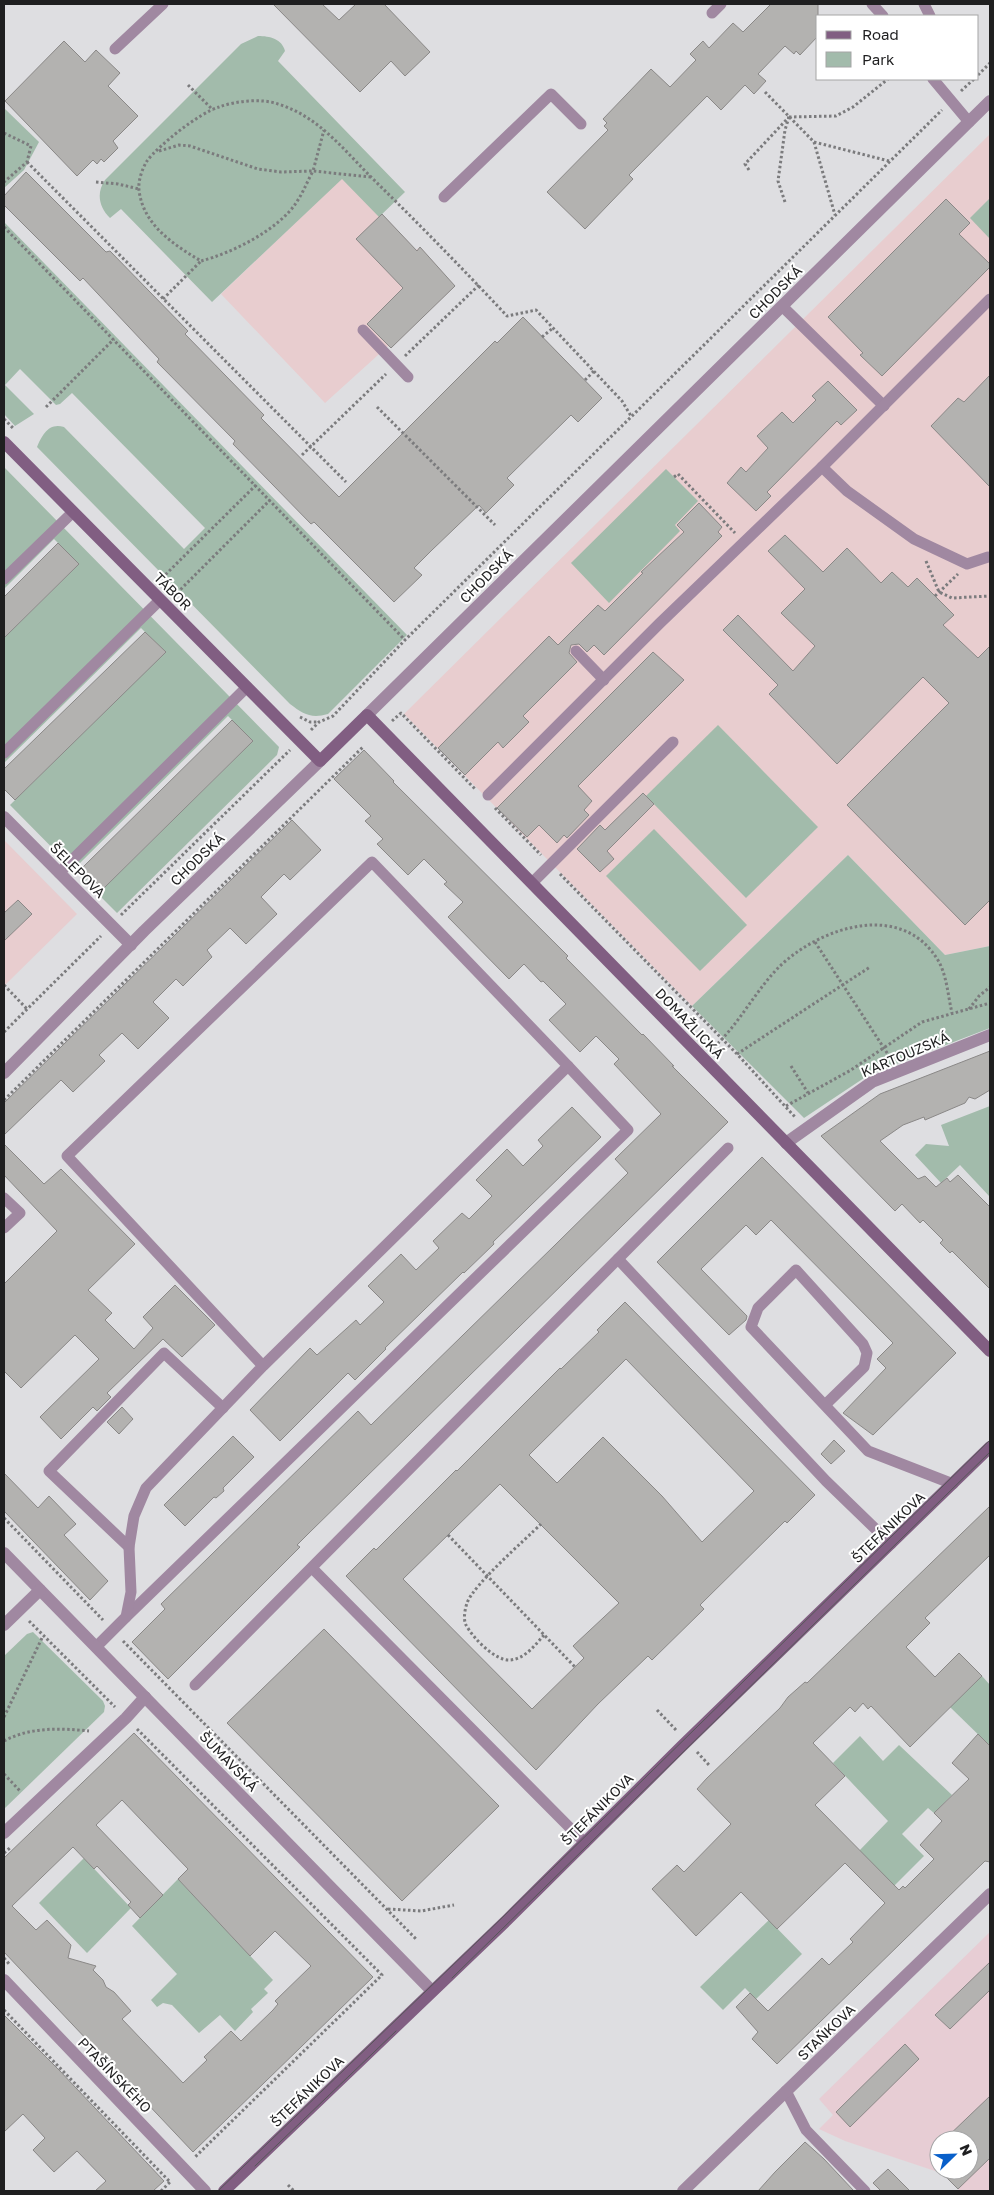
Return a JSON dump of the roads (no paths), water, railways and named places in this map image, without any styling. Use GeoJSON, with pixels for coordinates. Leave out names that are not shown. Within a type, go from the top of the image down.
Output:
{"type":"FeatureCollection","features":[{"type":"Feature","properties":{"kind":"street","name":"CHODSKÁ"},"geometry":{"type":"LineString","coordinates":[[4,1073],[131,945],[990,101]]}},
{"type":"Feature","properties":{"kind":"street","name":"TÁBOR"},"geometry":{"type":"LineString","coordinates":[[4,442],[320,761]]}},
{"type":"Feature","properties":{"kind":"street","name":"DOMAŽLICKÁ"},"geometry":{"type":"LineString","coordinates":[[367,715],[990,1351]]}},
{"type":"Feature","properties":{"kind":"street","name":"ŠELEPOVA"},"geometry":{"type":"LineString","coordinates":[[4,817],[131,945]]}},
{"type":"Feature","properties":{"kind":"street","name":"KARTOUZSKÁ"},"geometry":{"type":"LineString","coordinates":[[786,1142],[872,1082],[990,1035]]}},
{"type":"Feature","properties":{"kind":"street","name":"ŠTEFÁNIKOVA"},"geometry":{"type":"LineString","coordinates":[[224,2191],[432,1991],[990,1446]]}},
{"type":"Feature","properties":{"kind":"street","name":"ŠUMAVSKÁ"},"geometry":{"type":"LineString","coordinates":[[4,1553],[432,1991]]}},
{"type":"Feature","properties":{"kind":"street"},"geometry":{"type":"LineString","coordinates":[[4,1625],[40,1590]]}},
{"type":"Feature","properties":{"kind":"street"},"geometry":{"type":"LineString","coordinates":[[4,1833],[126,1718],[145,1697]]}},
{"type":"Feature","properties":{"kind":"street","name":"STAŇKOVA"},"geometry":{"type":"LineString","coordinates":[[682,2191],[990,1894]]}},
{"type":"Feature","properties":{"kind":"street","name":"PTAŠÍNSKÉHO"},"geometry":{"type":"LineString","coordinates":[[4,1980],[205,2191]]}},
{"type":"Feature","properties":{"kind":"lane"},"geometry":{"type":"LineString","coordinates":[[116,49],[162,4]]}},
{"type":"Feature","properties":{"kind":"lane"},"geometry":{"type":"LineString","coordinates":[[712,13],[721,4]]}},
{"type":"Feature","properties":{"kind":"lane"},"geometry":{"type":"LineString","coordinates":[[872,4],[882,15]]}},
{"type":"Feature","properties":{"kind":"lane"},"geometry":{"type":"LineString","coordinates":[[934,80],[969,122]]}},
{"type":"Feature","properties":{"kind":"lane"},"geometry":{"type":"LineString","coordinates":[[444,197],[551,94],[581,124]]}},
{"type":"Feature","properties":{"kind":"lane"},"geometry":{"type":"LineString","coordinates":[[487,798],[990,299]]}},
{"type":"Feature","properties":{"kind":"lane"},"geometry":{"type":"LineString","coordinates":[[782,306],[884,406]]}},
{"type":"Feature","properties":{"kind":"lane"},"geometry":{"type":"LineString","coordinates":[[363,330],[408,377]]}},
{"type":"Feature","properties":{"kind":"lane"},"geometry":{"type":"LineString","coordinates":[[822,467],[846,490],[914,539],[967,564],[989,557]]}},
{"type":"Feature","properties":{"kind":"lane"},"geometry":{"type":"LineString","coordinates":[[4,579],[73,512]]}},
{"type":"Feature","properties":{"kind":"lane"},"geometry":{"type":"LineString","coordinates":[[4,753],[160,600]]}},
{"type":"Feature","properties":{"kind":"lane"},"geometry":{"type":"LineString","coordinates":[[576,651],[604,680]]}},
{"type":"Feature","properties":{"kind":"lane"},"geometry":{"type":"LineString","coordinates":[[59,873],[247,688]]}},
{"type":"Feature","properties":{"kind":"lane"},"geometry":{"type":"LineString","coordinates":[[532,883],[673,742]]}},
{"type":"Feature","properties":{"kind":"lane"},"geometry":{"type":"LineString","coordinates":[[96,1647],[628,1130],[372,862],[68,1156],[263,1366]]}},
{"type":"Feature","properties":{"kind":"lane"},"geometry":{"type":"LineString","coordinates":[[126,1617],[131,1592],[129,1546],[134,1516],[146,1488],[263,1366],[568,1066]]}},
{"type":"Feature","properties":{"kind":"lane"},"geometry":{"type":"LineString","coordinates":[[195,1685],[728,1148]]}},
{"type":"Feature","properties":{"kind":"lane"},"geometry":{"type":"LineString","coordinates":[[4,1198],[20,1213],[4,1228]]}},
{"type":"Feature","properties":{"kind":"lane"},"geometry":{"type":"LineString","coordinates":[[618,1259],[826,1481],[891,1544]]}},
{"type":"Feature","properties":{"kind":"lane"},"geometry":{"type":"LineString","coordinates":[[825,1405],[864,1366],[867,1352],[863,1344],[796,1270],[758,1308],[751,1327],[868,1451],[953,1484]]}},
{"type":"Feature","properties":{"kind":"lane"},"geometry":{"type":"LineString","coordinates":[[129,1546],[49,1471],[164,1353],[222,1408]]}},
{"type":"Feature","properties":{"kind":"lane"},"geometry":{"type":"LineString","coordinates":[[312,1568],[584,1843]]}},
{"type":"Feature","properties":{"kind":"lane"},"geometry":{"type":"LineString","coordinates":[[786,2091],[806,2130],[865,2191]]}},
{"type":"Feature","properties":{"kind":"tram line"},"geometry":{"type":"LineString","coordinates":[[218,2191],[504,1916],[990,1440]]}},
{"type":"Feature","properties":{"kind":"tram line"},"geometry":{"type":"LineString","coordinates":[[452,1978],[990,1452]]}},
{"type":"Feature","properties":{"kind":"tram line"},"geometry":{"type":"LineString","coordinates":[[255,2166],[396,2031]]}}]}
